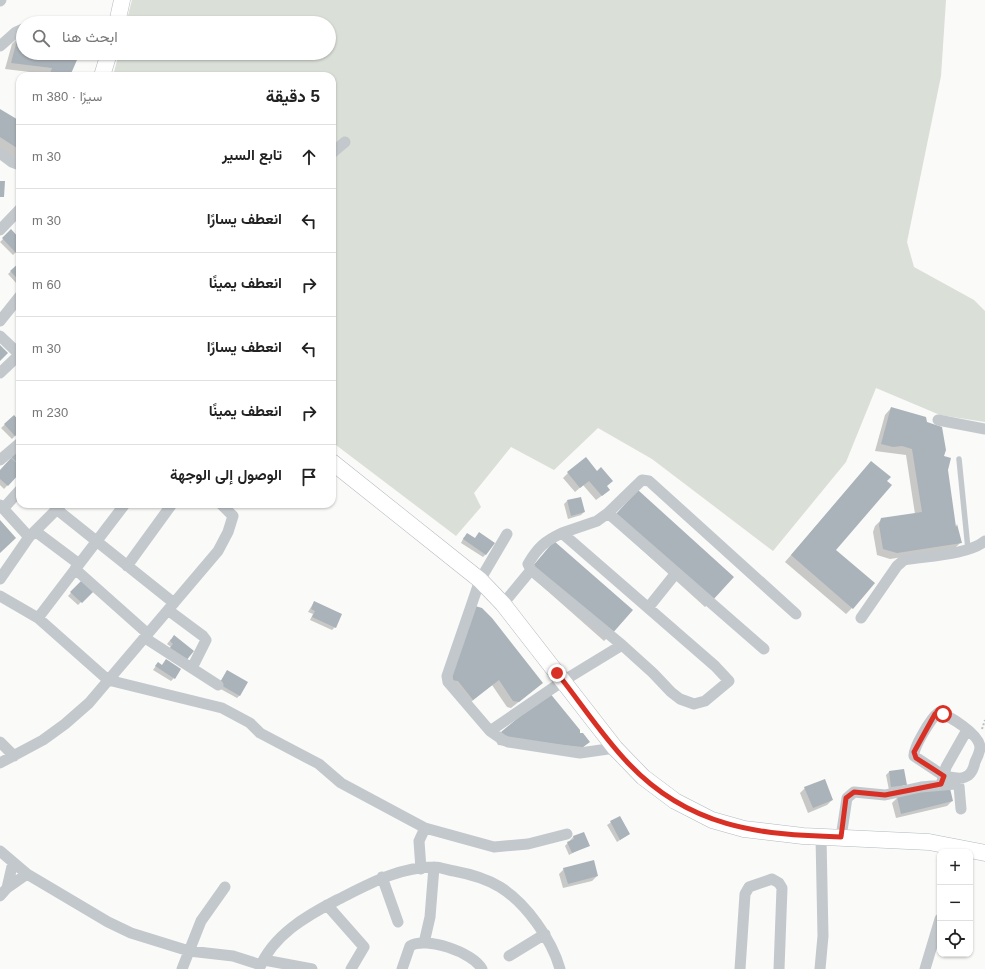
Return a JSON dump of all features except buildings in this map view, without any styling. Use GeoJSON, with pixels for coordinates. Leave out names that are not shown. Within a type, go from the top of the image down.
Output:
{"type":"FeatureCollection","features":[{"type":"Feature","properties":{"kind":"street"},"geometry":{"type":"LineString","coordinates":[[119,16],[122,0]]}},
{"type":"Feature","properties":{"kind":"street"},"geometry":{"type":"LineString","coordinates":[[0,46],[16,32]]}},
{"type":"Feature","properties":{"kind":"street"},"geometry":{"type":"LineString","coordinates":[[103,72],[107,60]]}},
{"type":"Feature","properties":{"kind":"street"},"geometry":{"type":"LineString","coordinates":[[336,150],[345,142]]}},
{"type":"Feature","properties":{"kind":"street"},"geometry":{"type":"LineString","coordinates":[[0,153],[16,164]]}},
{"type":"Feature","properties":{"kind":"street"},"geometry":{"type":"LineString","coordinates":[[4,227],[16,214]]}},
{"type":"Feature","properties":{"kind":"street"},"geometry":{"type":"LineString","coordinates":[[4,227],[16,220]]}},
{"type":"Feature","properties":{"kind":"street"},"geometry":{"type":"LineString","coordinates":[[0,321],[16,301]]}},
{"type":"Feature","properties":{"kind":"street"},"geometry":{"type":"LineString","coordinates":[[0,336],[16,350]]}},
{"type":"Feature","properties":{"kind":"street"},"geometry":{"type":"LineString","coordinates":[[0,372],[16,358]]}},
{"type":"Feature","properties":{"kind":"street"},"geometry":{"type":"LineString","coordinates":[[938,420],[985,429]]}},
{"type":"Feature","properties":{"kind":"street"},"geometry":{"type":"LineString","coordinates":[[0,460],[16,446]]}},
{"type":"Feature","properties":{"kind":"street"},"geometry":{"type":"LineString","coordinates":[[336,465],[480,580],[503,604],[615,748],[643,777],[675,801],[712,820],[744,829],[770,833],[821,837],[922,841],[957,849]]}},
{"type":"Feature","properties":{"kind":"street"},"geometry":{"type":"LineString","coordinates":[[562,533],[715,666],[730,682],[705,701],[694,704],[680,699],[671,692],[622,645],[531,570],[528,564],[534,553],[545,541],[562,533],[597,521],[608,513],[642,480],[649,481],[796,614]]}},
{"type":"Feature","properties":{"kind":"street"},"geometry":{"type":"LineString","coordinates":[[16,494],[2,507],[32,534],[77,567],[147,636],[218,685]]}},
{"type":"Feature","properties":{"kind":"street"},"geometry":{"type":"LineString","coordinates":[[0,579],[32,534],[58,508]]}},
{"type":"Feature","properties":{"kind":"street"},"geometry":{"type":"LineString","coordinates":[[59,508],[60,512],[127,566],[203,636],[206,640],[192,668]]}},
{"type":"Feature","properties":{"kind":"street"},"geometry":{"type":"LineString","coordinates":[[38,618],[122,508]]}},
{"type":"Feature","properties":{"kind":"street"},"geometry":{"type":"LineString","coordinates":[[127,566],[169,508]]}},
{"type":"Feature","properties":{"kind":"street"},"geometry":{"type":"LineString","coordinates":[[0,763],[14,756],[65,724],[89,703],[218,551],[228,532],[233,516],[226,508]]}},
{"type":"Feature","properties":{"kind":"street"},"geometry":{"type":"LineString","coordinates":[[608,513],[764,649]]}},
{"type":"Feature","properties":{"kind":"street"},"geometry":{"type":"LineString","coordinates":[[507,534],[480,580],[447,676],[448,682],[490,731],[508,742],[580,753],[615,748]]}},
{"type":"Feature","properties":{"kind":"street"},"geometry":{"type":"LineString","coordinates":[[861,618],[897,566],[904,560],[968,549],[979,546],[985,541]]}},
{"type":"Feature","properties":{"kind":"street"},"geometry":{"type":"LineString","coordinates":[[503,604],[531,570]]}},
{"type":"Feature","properties":{"kind":"street"},"geometry":{"type":"LineString","coordinates":[[648,608],[676,573]]}},
{"type":"Feature","properties":{"kind":"street"},"geometry":{"type":"LineString","coordinates":[[0,596],[38,618],[108,680],[222,708],[250,723],[260,733],[319,764],[341,783],[425,828],[433,828],[494,847],[528,844],[567,834]]}},
{"type":"Feature","properties":{"kind":"street"},"geometry":{"type":"LineString","coordinates":[[490,731],[563,681],[622,645]]}},
{"type":"Feature","properties":{"kind":"street"},"geometry":{"type":"LineString","coordinates":[[841,837],[846,798],[854,792],[885,795],[942,780],[964,778],[969,775],[980,747],[976,739],[952,718],[938,713],[918,744],[914,752],[914,756],[942,780],[958,786],[961,809]]}},
{"type":"Feature","properties":{"kind":"street"},"geometry":{"type":"LineString","coordinates":[[942,780],[946,767],[967,730]]}},
{"type":"Feature","properties":{"kind":"street"},"geometry":{"type":"LineString","coordinates":[[0,742],[14,756]]}},
{"type":"Feature","properties":{"kind":"street"},"geometry":{"type":"LineString","coordinates":[[421,869],[419,841],[425,828]]}},
{"type":"Feature","properties":{"kind":"street"},"geometry":{"type":"LineString","coordinates":[[820,969],[824,936],[821,837]]}},
{"type":"Feature","properties":{"kind":"street"},"geometry":{"type":"LineString","coordinates":[[0,851],[27,874],[116,926],[150,940],[188,951],[233,956],[261,964],[312,969]]}},
{"type":"Feature","properties":{"kind":"street"},"geometry":{"type":"LineString","coordinates":[[973,852],[985,853]]}},
{"type":"Feature","properties":{"kind":"street"},"geometry":{"type":"LineString","coordinates":[[4,892],[13,862]]}},
{"type":"Feature","properties":{"kind":"street"},"geometry":{"type":"LineString","coordinates":[[424,943],[430,917],[434,867]]}},
{"type":"Feature","properties":{"kind":"street"},"geometry":{"type":"LineString","coordinates":[[261,964],[288,929],[327,905],[382,877],[434,867],[469,874],[501,887],[524,909],[545,934],[552,946],[560,969]]}},
{"type":"Feature","properties":{"kind":"street"},"geometry":{"type":"LineString","coordinates":[[4,892],[27,874]]}},
{"type":"Feature","properties":{"kind":"street"},"geometry":{"type":"LineString","coordinates":[[382,877],[398,922]]}},
{"type":"Feature","properties":{"kind":"street"},"geometry":{"type":"LineString","coordinates":[[740,969],[745,894],[748,887],[772,878],[779,883],[782,888],[778,969]]}},
{"type":"Feature","properties":{"kind":"street"},"geometry":{"type":"LineString","coordinates":[[182,969],[201,921],[225,888]]}},
{"type":"Feature","properties":{"kind":"street"},"geometry":{"type":"LineString","coordinates":[[327,905],[364,947],[355,968]]}},
{"type":"Feature","properties":{"kind":"street"},"geometry":{"type":"LineString","coordinates":[[925,969],[939,921]]}},
{"type":"Feature","properties":{"kind":"street"},"geometry":{"type":"LineString","coordinates":[[509,956],[545,934]]}},
{"type":"Feature","properties":{"kind":"street"},"geometry":{"type":"LineString","coordinates":[[402,969],[410,946],[417,943],[452,949],[466,954],[482,969]]}},
{"type":"Feature","properties":{"kind":"lane"},"geometry":{"type":"LineString","coordinates":[[959,459],[968,549]]}},
{"type":"Feature","properties":{"kind":"shaded area"},"geometry":{"type":"Polygon","coordinates":[[[132,0],[946,0],[941,76],[907,242],[914,267],[974,300],[985,311],[985,422],[940,415],[876,388],[846,462],[773,551],[652,459],[598,428],[554,470],[511,447],[474,493],[481,507],[456,536],[336,445],[336,72],[114,72],[117,60],[336,60],[336,16],[128,16],[132,0]]]}},
{"type":"Feature","properties":{"kind":"route"},"geometry":{"type":"LineString","coordinates":[[557,673],[615,748],[629,764],[658,789],[675,801],[712,820],[744,829],[770,833],[841,837],[846,798],[854,792],[885,795],[941,784],[944,776],[916,758],[914,756],[914,752],[935,714],[943,714]]}}]}
